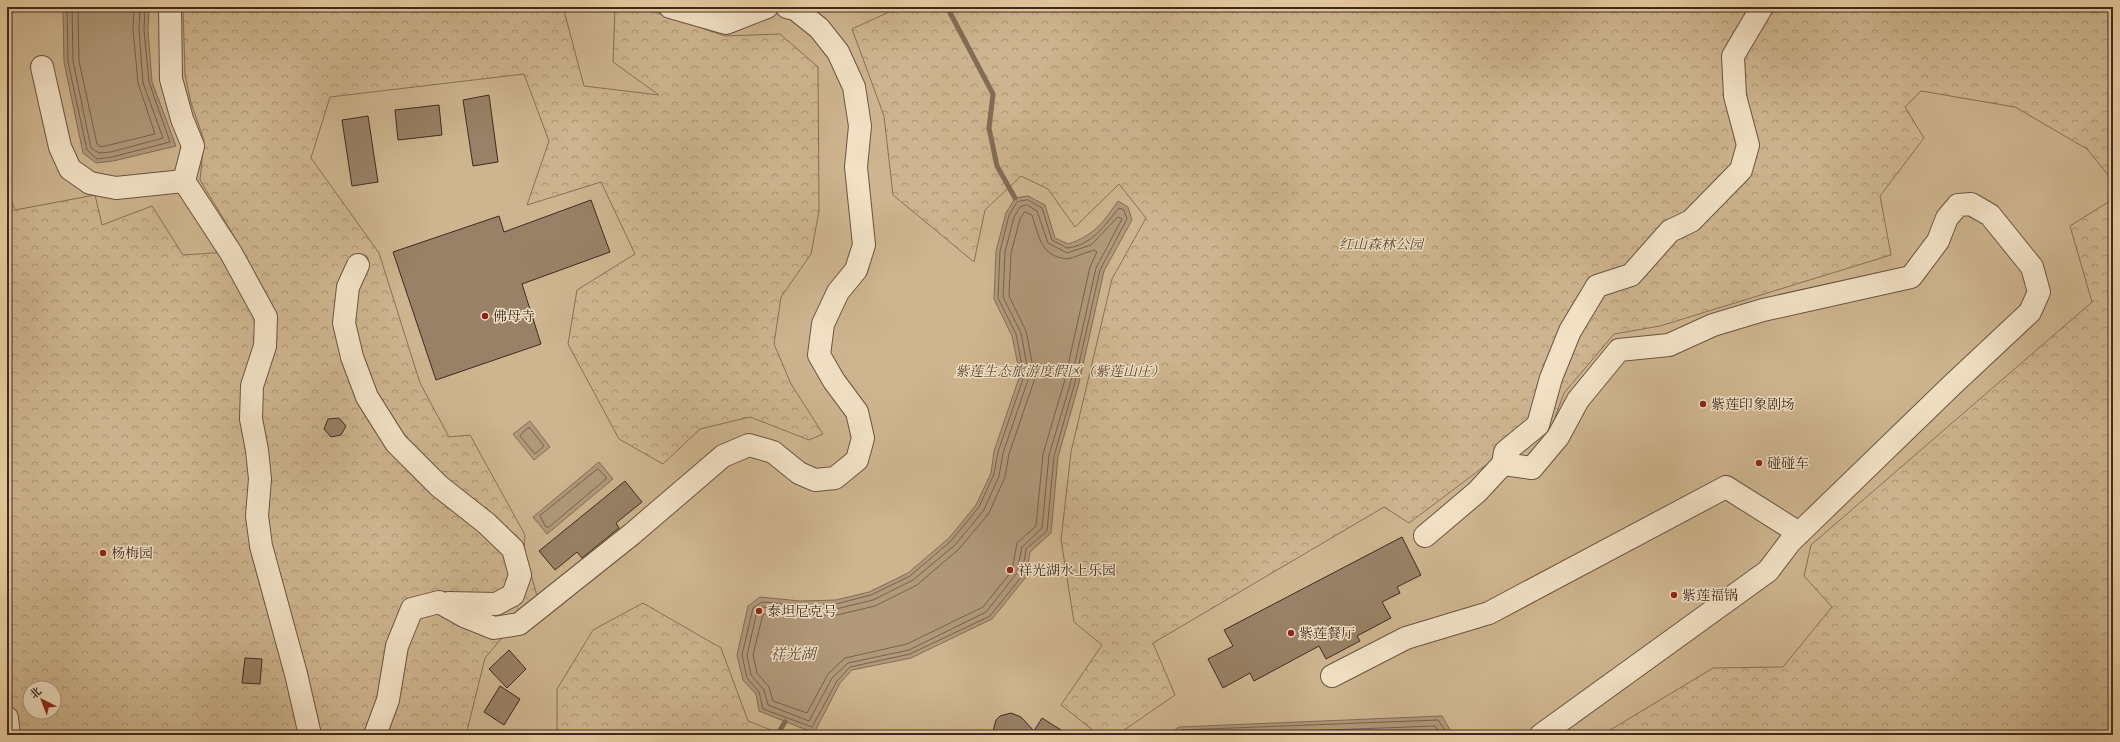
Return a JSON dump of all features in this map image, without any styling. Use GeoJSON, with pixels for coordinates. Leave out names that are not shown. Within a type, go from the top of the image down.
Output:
{"type":"FeatureCollection","features":[{"type":"Feature","properties":{"kind":"street"},"geometry":{"type":"LineString","coordinates":[[170,7],[171,80],[182,119],[193,146],[184,181],[231,253],[266,317],[265,346],[252,386],[251,419],[257,450],[260,479],[257,516],[261,546],[296,674],[310,735]]}},
{"type":"Feature","properties":{"kind":"street"},"geometry":{"type":"LineString","coordinates":[[670,7],[726,23],[767,7]]}},
{"type":"Feature","properties":{"kind":"street"},"geometry":{"type":"LineString","coordinates":[[439,602],[464,616],[494,628],[519,624],[632,534],[723,456],[749,445],[773,452],[799,473],[815,480],[834,478],[857,460],[863,438],[857,412],[834,381],[819,355],[823,324],[838,292],[856,270],[864,245],[856,167],[860,126],[854,87],[838,52],[819,28],[795,9],[787,7]]}},
{"type":"Feature","properties":{"kind":"street"},"geometry":{"type":"LineString","coordinates":[[1425,536],[1477,492],[1503,464],[1505,452],[1538,426],[1550,378],[1570,331],[1597,286],[1631,275],[1670,231],[1691,221],[1741,170],[1748,145],[1735,96],[1733,56],[1762,7]]}},
{"type":"Feature","properties":{"kind":"street"},"geometry":{"type":"LineString","coordinates":[[42,66],[60,147],[70,169],[90,183],[116,188],[184,181]]}},
{"type":"Feature","properties":{"kind":"street"},"geometry":{"type":"LineString","coordinates":[[1503,464],[1532,468],[1558,437],[1578,400],[1619,350],[1669,345],[1713,325],[1763,310],[1911,277],[1938,241],[1947,218],[1958,206],[1971,204],[1990,215],[2032,267],[2039,292],[2030,312],[1950,386],[1799,533],[1768,571],[1541,735]]}},
{"type":"Feature","properties":{"kind":"street"},"geometry":{"type":"LineString","coordinates":[[358,265],[348,287],[344,323],[352,357],[367,397],[396,443],[438,486],[486,523],[513,549],[520,574],[513,595],[496,604],[439,602],[412,609],[397,646],[388,700],[375,735]]}},
{"type":"Feature","properties":{"kind":"street"},"geometry":{"type":"LineString","coordinates":[[1332,676],[1406,638],[1488,613],[1726,486],[1799,533]]}},
{"type":"Feature","properties":{"kind":"street"},"geometry":{"type":"LineString","coordinates":[[7,718],[9,735]]}},
{"type":"Feature","properties":{"kind":"green space","name":"紫莲生态旅游度假区（紫莲山庄）"},"geometry":{"type":"Polygon","coordinates":[[[7,7],[2113,7],[2113,505],[2030,735],[7,735],[7,7]]]}},
{"type":"Feature","properties":{"kind":"green space"},"geometry":{"type":"Polygon","coordinates":[[[183,7],[563,7],[584,86],[659,95],[613,62],[615,7],[649,10],[725,36],[780,34],[818,67],[819,211],[811,254],[781,297],[774,344],[791,384],[823,434],[809,440],[750,417],[700,429],[663,464],[619,439],[568,344],[577,290],[635,254],[601,182],[527,205],[549,141],[524,74],[330,97],[311,158],[379,253],[420,383],[449,437],[470,435],[525,535],[524,550],[537,596],[485,658],[466,735],[7,735],[7,190],[15,210],[95,195],[102,225],[152,206],[183,255],[243,251],[200,180],[204,140],[191,103],[185,75],[183,7]]]}},
{"type":"Feature","properties":{"kind":"green space","name":"红山森林公园"},"geometry":{"type":"Polygon","coordinates":[[[900,7],[2113,7],[2113,181],[2087,149],[2015,107],[1921,91],[1905,107],[1924,138],[1880,196],[1891,255],[1660,326],[1614,334],[1564,393],[1550,431],[1486,465],[1409,523],[1384,507],[1153,643],[1175,695],[1117,735],[1099,735],[1061,705],[1102,645],[1074,622],[1061,540],[1071,452],[1112,279],[1146,218],[1119,184],[1075,227],[1048,189],[1021,176],[985,210],[974,262],[893,195],[884,116],[852,29],[900,7]]]}},
{"type":"Feature","properties":{"kind":"green space"},"geometry":{"type":"Polygon","coordinates":[[[2113,199],[2113,735],[1602,735],[1713,668],[1783,667],[1832,607],[1804,576],[1811,545],[2092,302],[2070,226],[2113,199]]]}},
{"type":"Feature","properties":{"kind":"green space"},"geometry":{"type":"Polygon","coordinates":[[[643,603],[721,648],[748,721],[784,735],[557,735],[557,689],[593,630],[643,603]]]}},
{"type":"Feature","properties":{"kind":"water"},"geometry":{"type":"Polygon","coordinates":[[[63,7],[149,7],[148,30],[152,82],[176,146],[113,161],[96,163],[83,153],[64,62],[63,7]]]}},
{"type":"Feature","properties":{"kind":"water","name":"祥光湖"},"geometry":{"type":"Polygon","coordinates":[[[1028,196],[1045,205],[1055,238],[1068,244],[1077,241],[1097,228],[1118,201],[1128,207],[1132,220],[1104,271],[1078,387],[1058,457],[1051,533],[1030,552],[1026,577],[992,619],[911,658],[852,670],[840,683],[814,733],[759,711],[756,694],[743,680],[737,655],[748,606],[760,597],[800,601],[836,600],[869,592],[908,573],[949,538],[976,505],[991,473],[994,451],[1020,375],[1012,336],[994,299],[996,251],[1006,213],[1015,198],[1028,196]]]}},
{"type":"Feature","properties":{"kind":"water"},"geometry":{"type":"Polygon","coordinates":[[[530,421],[550,447],[534,460],[513,434],[530,421]]]}},
{"type":"Feature","properties":{"kind":"water"},"geometry":{"type":"Polygon","coordinates":[[[599,462],[613,479],[547,534],[533,517],[599,462]]]}},
{"type":"Feature","properties":{"kind":"water"},"geometry":{"type":"Polygon","coordinates":[[[1442,716],[1453,735],[1168,735],[1179,727],[1442,716]]]}},
{"type":"Feature","properties":{"kind":"building"},"geometry":{"type":"Polygon","coordinates":[[[489,95],[498,162],[473,166],[463,100],[489,95]]]}},
{"type":"Feature","properties":{"kind":"building"},"geometry":{"type":"Polygon","coordinates":[[[439,105],[442,135],[398,140],[395,110],[439,105]]]}},
{"type":"Feature","properties":{"kind":"building"},"geometry":{"type":"Polygon","coordinates":[[[368,116],[378,182],[352,186],[342,120],[368,116]]]}},
{"type":"Feature","properties":{"kind":"building"},"geometry":{"type":"Polygon","coordinates":[[[591,200],[610,252],[522,284],[541,344],[436,380],[393,252],[499,216],[504,232],[591,200]]]}},
{"type":"Feature","properties":{"kind":"building"},"geometry":{"type":"Polygon","coordinates":[[[339,418],[346,426],[341,435],[331,437],[324,429],[328,419],[339,418]]]}},
{"type":"Feature","properties":{"kind":"building"},"geometry":{"type":"Polygon","coordinates":[[[625,481],[642,502],[616,523],[619,528],[582,558],[577,552],[555,570],[539,551],[625,481]]]}},
{"type":"Feature","properties":{"kind":"building","name":"紫莲餐厅"},"geometry":{"type":"Polygon","coordinates":[[[1402,537],[1421,575],[1397,587],[1400,593],[1382,602],[1391,618],[1357,636],[1360,641],[1326,659],[1319,646],[1254,681],[1250,673],[1223,688],[1208,659],[1233,646],[1224,630],[1402,537]]]}},
{"type":"Feature","properties":{"kind":"building"},"geometry":{"type":"Polygon","coordinates":[[[509,650],[526,669],[507,688],[489,669],[509,650]]]}},
{"type":"Feature","properties":{"kind":"building"},"geometry":{"type":"Polygon","coordinates":[[[245,658],[262,659],[260,684],[242,683],[245,658]]]}},
{"type":"Feature","properties":{"kind":"building"},"geometry":{"type":"Polygon","coordinates":[[[500,686],[520,699],[504,725],[484,712],[500,686]]]}},
{"type":"Feature","properties":{"kind":"building"},"geometry":{"type":"Polygon","coordinates":[[[1011,713],[1021,717],[1034,731],[1042,718],[1069,735],[992,735],[996,720],[1000,716],[1011,713]]]}},
{"type":"Feature","properties":{"kind":"waterway"},"geometry":{"type":"LineString","coordinates":[[947,7],[993,94],[989,128],[997,166],[1015,198]]}},
{"type":"Feature","properties":{"kind":"waterway"},"geometry":{"type":"LineString","coordinates":[[777,735],[785,722]]}},
{"type":"Feature","properties":{"kind":"place","name":"佛母寺"},"geometry":{"type":"Point","coordinates":[485,316]}},
{"type":"Feature","properties":{"kind":"place","name":"紫莲印象剧场"},"geometry":{"type":"Point","coordinates":[1703,404]}},
{"type":"Feature","properties":{"kind":"place","name":"碰碰车"},"geometry":{"type":"Point","coordinates":[1759,463]}},
{"type":"Feature","properties":{"kind":"place","name":"杨梅园"},"geometry":{"type":"Point","coordinates":[103,553]}},
{"type":"Feature","properties":{"kind":"place","name":"祥光湖水上乐园"},"geometry":{"type":"Point","coordinates":[1010,570]}},
{"type":"Feature","properties":{"kind":"place","name":"紫莲福锅"},"geometry":{"type":"Point","coordinates":[1674,595]}},
{"type":"Feature","properties":{"kind":"place","name":"泰坦尼克号"},"geometry":{"type":"Point","coordinates":[759,611]}},
{"type":"Feature","properties":{"kind":"place","name":"紫莲餐厅"},"geometry":{"type":"Point","coordinates":[1291,633]}}]}
